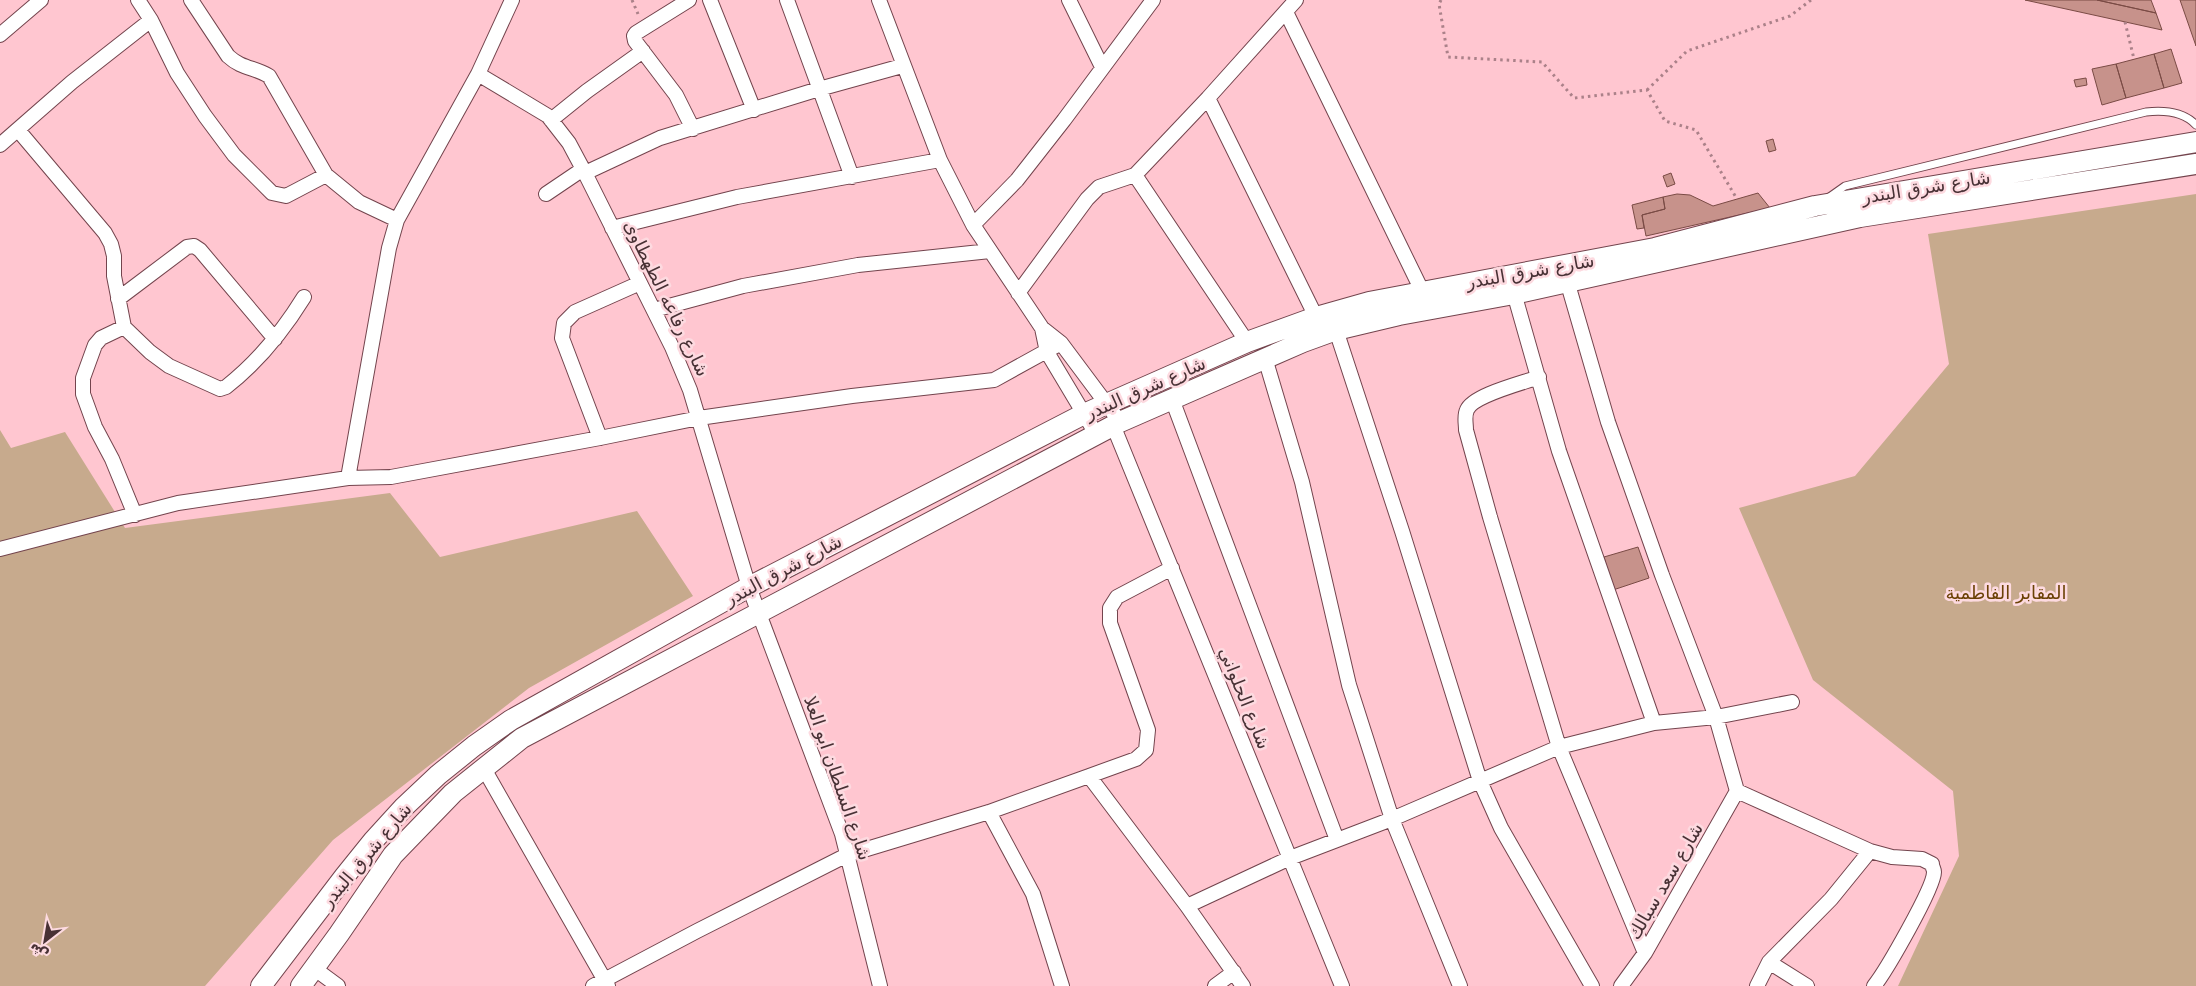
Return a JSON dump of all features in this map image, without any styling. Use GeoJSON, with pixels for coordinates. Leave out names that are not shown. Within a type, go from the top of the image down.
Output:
{"type":"FeatureCollection","features":[{"type":"Feature","properties":{"kind":"main road","name":"شارع شرق البندر"},"geometry":{"type":"LineString","coordinates":[[261,986],[379,834],[438,775],[511,720],[749,587],[1084,414],[1246,342],[1316,317],[1369,302],[1422,291],[1511,284],[1565,274],[1858,208],[2196,142]]}},
{"type":"Feature","properties":{"kind":"main road","name":"شارع شرق البندر"},"geometry":{"type":"LineString","coordinates":[[1776,226],[1815,206],[1858,208],[2196,164]]}},
{"type":"Feature","properties":{"kind":"main road","name":"شارع شرق البندر"},"geometry":{"type":"LineString","coordinates":[[300,986],[315,969],[340,934],[392,855],[453,793],[483,767],[522,738],[758,611],[1109,427],[1265,358],[1336,330],[1431,309],[1511,284]]}},
{"type":"Feature","properties":{"kind":"main road"},"geometry":{"type":"LineString","coordinates":[[314,919],[327,920],[332,923],[340,934]]}},
{"type":"Feature","properties":{"kind":"main road"},"geometry":{"type":"LineString","coordinates":[[291,948],[298,959],[308,967],[315,969]]}},
{"type":"Feature","properties":{"kind":"street"},"geometry":{"type":"LineString","coordinates":[[0,35],[39,0]]}},
{"type":"Feature","properties":{"kind":"street"},"geometry":{"type":"LineString","coordinates":[[191,0],[228,56],[236,63],[269,76],[326,175],[359,202],[397,220]]}},
{"type":"Feature","properties":{"kind":"street"},"geometry":{"type":"LineString","coordinates":[[348,478],[389,248],[397,220],[478,74],[512,0]]}},
{"type":"Feature","properties":{"kind":"street"},"geometry":{"type":"LineString","coordinates":[[689,0],[634,36],[635,41],[676,95],[693,129]]}},
{"type":"Feature","properties":{"kind":"street"},"geometry":{"type":"LineString","coordinates":[[710,0],[754,110]]}},
{"type":"Feature","properties":{"kind":"street"},"geometry":{"type":"LineString","coordinates":[[787,0],[852,177]]}},
{"type":"Feature","properties":{"kind":"street"},"geometry":{"type":"LineString","coordinates":[[879,0],[902,66],[940,160],[973,225],[1042,328],[1061,343],[1107,404],[1109,427]]}},
{"type":"Feature","properties":{"kind":"street"},"geometry":{"type":"LineString","coordinates":[[1069,0],[1102,67]]}},
{"type":"Feature","properties":{"kind":"street"},"geometry":{"type":"LineString","coordinates":[[973,225],[1017,180],[1152,0]]}},
{"type":"Feature","properties":{"kind":"street"},"geometry":{"type":"LineString","coordinates":[[1018,293],[1086,199],[1099,187],[1136,175],[1296,0]]}},
{"type":"Feature","properties":{"kind":"street"},"geometry":{"type":"LineString","coordinates":[[0,144],[72,82],[147,7],[177,73],[205,116],[234,155],[272,194],[286,196],[326,175]]}},
{"type":"Feature","properties":{"kind":"street"},"geometry":{"type":"LineString","coordinates":[[1286,12],[1431,309]]}},
{"type":"Feature","properties":{"kind":"street"},"geometry":{"type":"LineString","coordinates":[[551,120],[587,91],[643,51]]}},
{"type":"Feature","properties":{"kind":"street"},"geometry":{"type":"LineString","coordinates":[[546,194],[584,171],[660,138],[819,88],[902,66]]}},
{"type":"Feature","properties":{"kind":"street","name":"شارع رفاعه الطهطاوى"},"geometry":{"type":"LineString","coordinates":[[478,74],[551,120],[569,143],[584,171],[654,310],[690,390],[749,587]]}},
{"type":"Feature","properties":{"kind":"street"},"geometry":{"type":"LineString","coordinates":[[1208,98],[1316,317]]}},
{"type":"Feature","properties":{"kind":"street"},"geometry":{"type":"LineString","coordinates":[[18,130],[105,233],[111,244],[114,256],[114,276],[124,327],[150,352],[169,366],[220,389],[226,387],[275,340],[287,325],[304,296]]}},
{"type":"Feature","properties":{"kind":"street"},"geometry":{"type":"LineString","coordinates":[[612,228],[737,197],[940,160]]}},
{"type":"Feature","properties":{"kind":"street"},"geometry":{"type":"LineString","coordinates":[[1136,175],[1246,342]]}},
{"type":"Feature","properties":{"kind":"street"},"geometry":{"type":"LineString","coordinates":[[118,299],[187,247],[194,246],[200,250],[275,340]]}},
{"type":"Feature","properties":{"kind":"street"},"geometry":{"type":"LineString","coordinates":[[654,310],[742,286],[858,265],[990,251]]}},
{"type":"Feature","properties":{"kind":"street"},"geometry":{"type":"LineString","coordinates":[[1565,274],[1608,422],[1662,575],[1716,717],[1737,792],[1870,851],[1892,857],[1922,859],[1932,864],[1934,873],[1930,886],[1913,920],[1874,986]]}},
{"type":"Feature","properties":{"kind":"street"},"geometry":{"type":"LineString","coordinates":[[600,438],[562,338],[564,323],[575,312],[640,283]]}},
{"type":"Feature","properties":{"kind":"street"},"geometry":{"type":"LineString","coordinates":[[1511,284],[1559,451],[1654,723]]}},
{"type":"Feature","properties":{"kind":"street"},"geometry":{"type":"LineString","coordinates":[[124,327],[101,338],[95,345],[83,378],[83,394],[95,428],[112,459],[136,515]]}},
{"type":"Feature","properties":{"kind":"street"},"geometry":{"type":"LineString","coordinates":[[1042,328],[1047,352],[1084,414],[1109,427]]}},
{"type":"Feature","properties":{"kind":"street"},"geometry":{"type":"LineString","coordinates":[[1336,330],[1405,540],[1480,781],[1502,828],[1592,986]]}},
{"type":"Feature","properties":{"kind":"street"},"geometry":{"type":"LineString","coordinates":[[0,550],[178,503],[348,478],[391,477],[699,418],[852,396],[994,380],[1061,343]]}},
{"type":"Feature","properties":{"kind":"street"},"geometry":{"type":"LineString","coordinates":[[1265,358],[1302,482],[1349,685],[1392,819],[1460,986]]}},
{"type":"Feature","properties":{"kind":"street"},"geometry":{"type":"LineString","coordinates":[[1539,377],[1485,396],[1467,408],[1464,416],[1490,517],[1559,747],[1645,953]]}},
{"type":"Feature","properties":{"kind":"street"},"geometry":{"type":"LineString","coordinates":[[1172,399],[1337,840]]}},
{"type":"Feature","properties":{"kind":"street","name":"شارع الحلواني"},"geometry":{"type":"LineString","coordinates":[[1109,427],[1172,568],[1342,986]]}},
{"type":"Feature","properties":{"kind":"street"},"geometry":{"type":"LineString","coordinates":[[483,767],[602,984],[697,931],[847,855],[988,812],[1136,759],[1146,750],[1148,730],[1110,623],[1110,608],[1117,597],[1172,568]]}},
{"type":"Feature","properties":{"kind":"street","name":"شارع السلطان ابو العلا"},"geometry":{"type":"LineString","coordinates":[[749,587],[842,834],[880,986]]}},
{"type":"Feature","properties":{"kind":"street"},"geometry":{"type":"LineString","coordinates":[[1187,906],[1290,858],[1392,819],[1559,747],[1654,723],[1716,717],[1792,702]]}},
{"type":"Feature","properties":{"kind":"street"},"geometry":{"type":"LineString","coordinates":[[1089,776],[1187,906],[1243,986]]}},
{"type":"Feature","properties":{"kind":"street","name":"شارع سعد سبالك"},"geometry":{"type":"LineString","coordinates":[[1621,986],[1645,953],[1737,792]]}},
{"type":"Feature","properties":{"kind":"street"},"geometry":{"type":"LineString","coordinates":[[988,812],[1033,894],[1062,986]]}},
{"type":"Feature","properties":{"kind":"street"},"geometry":{"type":"LineString","coordinates":[[1757,986],[1769,962],[1831,899],[1870,851]]}},
{"type":"Feature","properties":{"kind":"street"},"geometry":{"type":"LineString","coordinates":[[1769,962],[1807,986]]}},
{"type":"Feature","properties":{"kind":"street"},"geometry":{"type":"LineString","coordinates":[[315,969],[338,986]]}},
{"type":"Feature","properties":{"kind":"street"},"geometry":{"type":"LineString","coordinates":[[1215,986],[1234,972]]}},
{"type":"Feature","properties":{"kind":"lane"},"geometry":{"type":"LineString","coordinates":[[1815,206],[1845,186],[2146,112],[2167,110],[2192,120],[2196,125]]}},
{"type":"Feature","properties":{"kind":"path"},"geometry":{"type":"LineString","coordinates":[[1440,0],[1439,4],[1448,57],[1542,62],[1574,98],[1647,90],[1687,52],[1790,16],[1811,0]]}},
{"type":"Feature","properties":{"kind":"path"},"geometry":{"type":"LineString","coordinates":[[2125,22],[2134,59]]}},
{"type":"Feature","properties":{"kind":"path"},"geometry":{"type":"LineString","coordinates":[[1647,90],[1665,120],[1696,130],[1737,199]]}},
{"type":"Feature","properties":{"kind":"green space","name":"المقابر الفاطمية"},"geometry":{"type":"Polygon","coordinates":[[[2196,194],[2196,986],[1898,986],[1959,856],[1953,791],[1813,680],[1739,508],[1855,476],[1949,364],[1928,234],[2196,194]]]}},
{"type":"Feature","properties":{"kind":"green space"},"geometry":{"type":"Polygon","coordinates":[[[0,430],[11,448],[65,432],[125,528],[390,493],[440,557],[637,511],[693,596],[529,688],[333,840],[205,986],[0,986],[0,430]]]}},
{"type":"Feature","properties":{"kind":"building"},"geometry":{"type":"Polygon","coordinates":[[[2025,0],[2097,0],[2156,13],[2162,30],[2025,0]]]}},
{"type":"Feature","properties":{"kind":"building"},"geometry":{"type":"Polygon","coordinates":[[[2097,0],[2151,0],[2156,13],[2097,0]]]}},
{"type":"Feature","properties":{"kind":"building"},"geometry":{"type":"Polygon","coordinates":[[[2180,0],[2196,0],[2196,46],[2180,0]]]}},
{"type":"Feature","properties":{"kind":"building"},"geometry":{"type":"Polygon","coordinates":[[[2171,49],[2182,83],[2164,88],[2154,54],[2171,49]]]}},
{"type":"Feature","properties":{"kind":"building"},"geometry":{"type":"Polygon","coordinates":[[[2154,54],[2164,88],[2126,98],[2116,64],[2154,54]]]}},
{"type":"Feature","properties":{"kind":"building"},"geometry":{"type":"Polygon","coordinates":[[[2116,64],[2126,98],[2102,105],[2092,69],[2116,64]]]}},
{"type":"Feature","properties":{"kind":"building"},"geometry":{"type":"Polygon","coordinates":[[[2086,78],[2087,85],[2076,87],[2074,80],[2086,78]]]}},
{"type":"Feature","properties":{"kind":"building"},"geometry":{"type":"Polygon","coordinates":[[[1773,139],[1776,150],[1769,152],[1766,141],[1773,139]]]}},
{"type":"Feature","properties":{"kind":"building"},"geometry":{"type":"Polygon","coordinates":[[[1671,173],[1675,184],[1667,187],[1663,176],[1671,173]]]}},
{"type":"Feature","properties":{"kind":"building"},"geometry":{"type":"Polygon","coordinates":[[[1758,193],[1770,208],[1646,236],[1642,215],[1665,209],[1663,197],[1677,194],[1690,195],[1713,206],[1758,193]]]}},
{"type":"Feature","properties":{"kind":"building"},"geometry":{"type":"Polygon","coordinates":[[[1663,197],[1665,209],[1642,215],[1644,228],[1637,229],[1632,205],[1663,197]]]}},
{"type":"Feature","properties":{"kind":"building"},"geometry":{"type":"Polygon","coordinates":[[[1638,547],[1649,578],[1613,590],[1604,557],[1638,547]]]}}]}
